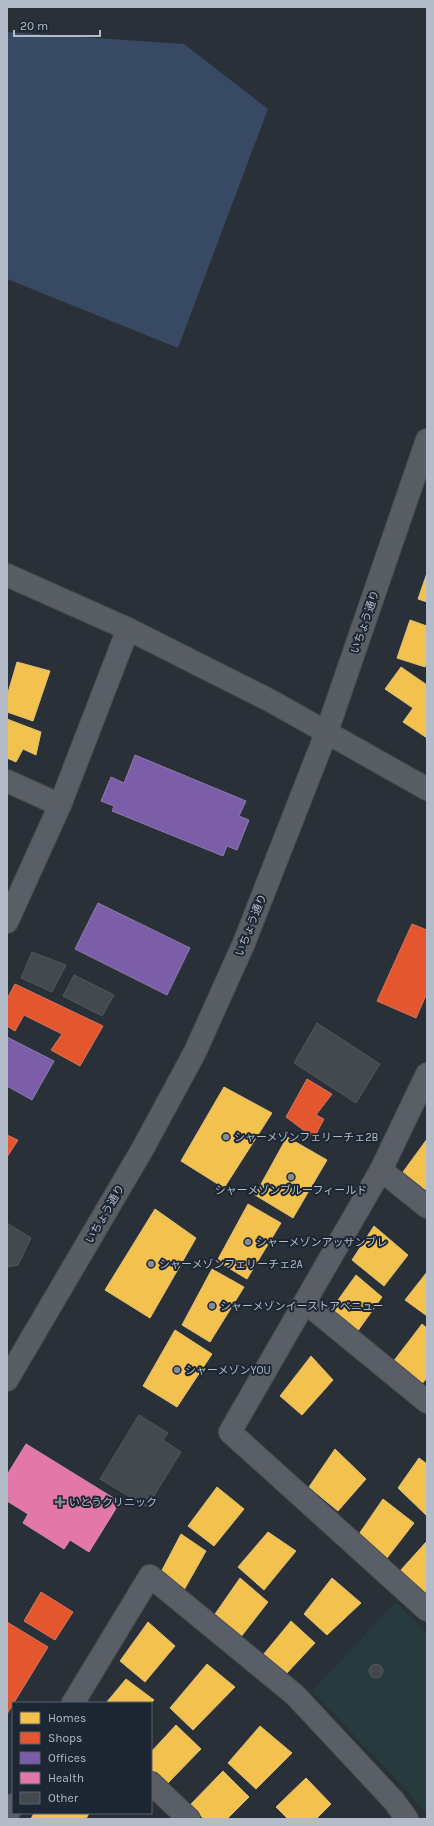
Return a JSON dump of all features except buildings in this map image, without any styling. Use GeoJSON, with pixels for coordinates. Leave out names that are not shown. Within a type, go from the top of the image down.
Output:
{"type":"FeatureCollection","features":[{"type":"Feature","properties":{"kind":"street","name":"いちょう通り"},"geometry":{"type":"LineString","coordinates":[[7,1380],[142,1150],[195,1052],[244,943],[328,731],[427,440]]}},
{"type":"Feature","properties":{"kind":"street"},"geometry":{"type":"LineString","coordinates":[[7,575],[128,629],[328,731],[427,789]]}},
{"type":"Feature","properties":{"kind":"street"},"geometry":{"type":"LineString","coordinates":[[7,922],[60,805],[128,629]]}},
{"type":"Feature","properties":{"kind":"street"},"geometry":{"type":"LineString","coordinates":[[7,782],[60,805]]}},
{"type":"Feature","properties":{"kind":"street"},"geometry":{"type":"LineString","coordinates":[[427,1074],[381,1170],[230,1432],[427,1610]]}},
{"type":"Feature","properties":{"kind":"street"},"geometry":{"type":"LineString","coordinates":[[381,1170],[427,1207]]}},
{"type":"Feature","properties":{"kind":"street"},"geometry":{"type":"LineString","coordinates":[[305,1302],[427,1402]]}},
{"type":"Feature","properties":{"kind":"street"},"geometry":{"type":"LineString","coordinates":[[74,1702],[150,1576],[295,1695],[394,1801],[407,1819]]}},
{"type":"Feature","properties":{"kind":"street"},"geometry":{"type":"LineString","coordinates":[[152,1784],[189,1819]]}},
{"type":"Feature","properties":{"kind":"green space"},"geometry":{"type":"Polygon","coordinates":[[[396,1602],[427,1634],[427,1814],[399,1782],[312,1691],[396,1602]]]}},
{"type":"Feature","properties":{"kind":"water"},"geometry":{"type":"Polygon","coordinates":[[[7,32],[184,44],[268,109],[178,348],[7,279],[7,32]]]}},
{"type":"Feature","properties":{"kind":"place","name":"シャーメゾンフェリーチェ2B"},"geometry":{"type":"Point","coordinates":[226,1137]}},
{"type":"Feature","properties":{"kind":"place","name":"シャーメゾンブルーフィールド"},"geometry":{"type":"Point","coordinates":[291,1177]}},
{"type":"Feature","properties":{"kind":"place","name":"シャーメゾンアッサンブレ"},"geometry":{"type":"Point","coordinates":[248,1242]}},
{"type":"Feature","properties":{"kind":"place","name":"シャーメゾンフェリーチェ2A"},"geometry":{"type":"Point","coordinates":[151,1264]}},
{"type":"Feature","properties":{"kind":"place","name":"シャーメゾンイーストアベニュー"},"geometry":{"type":"Point","coordinates":[212,1306]}},
{"type":"Feature","properties":{"kind":"place","name":"シャーメゾンYOU"},"geometry":{"type":"Point","coordinates":[177,1370]}},
{"type":"Feature","properties":{"kind":"place","name":"いとうクリニック"},"geometry":{"type":"Point","coordinates":[60,1502]}}]}
